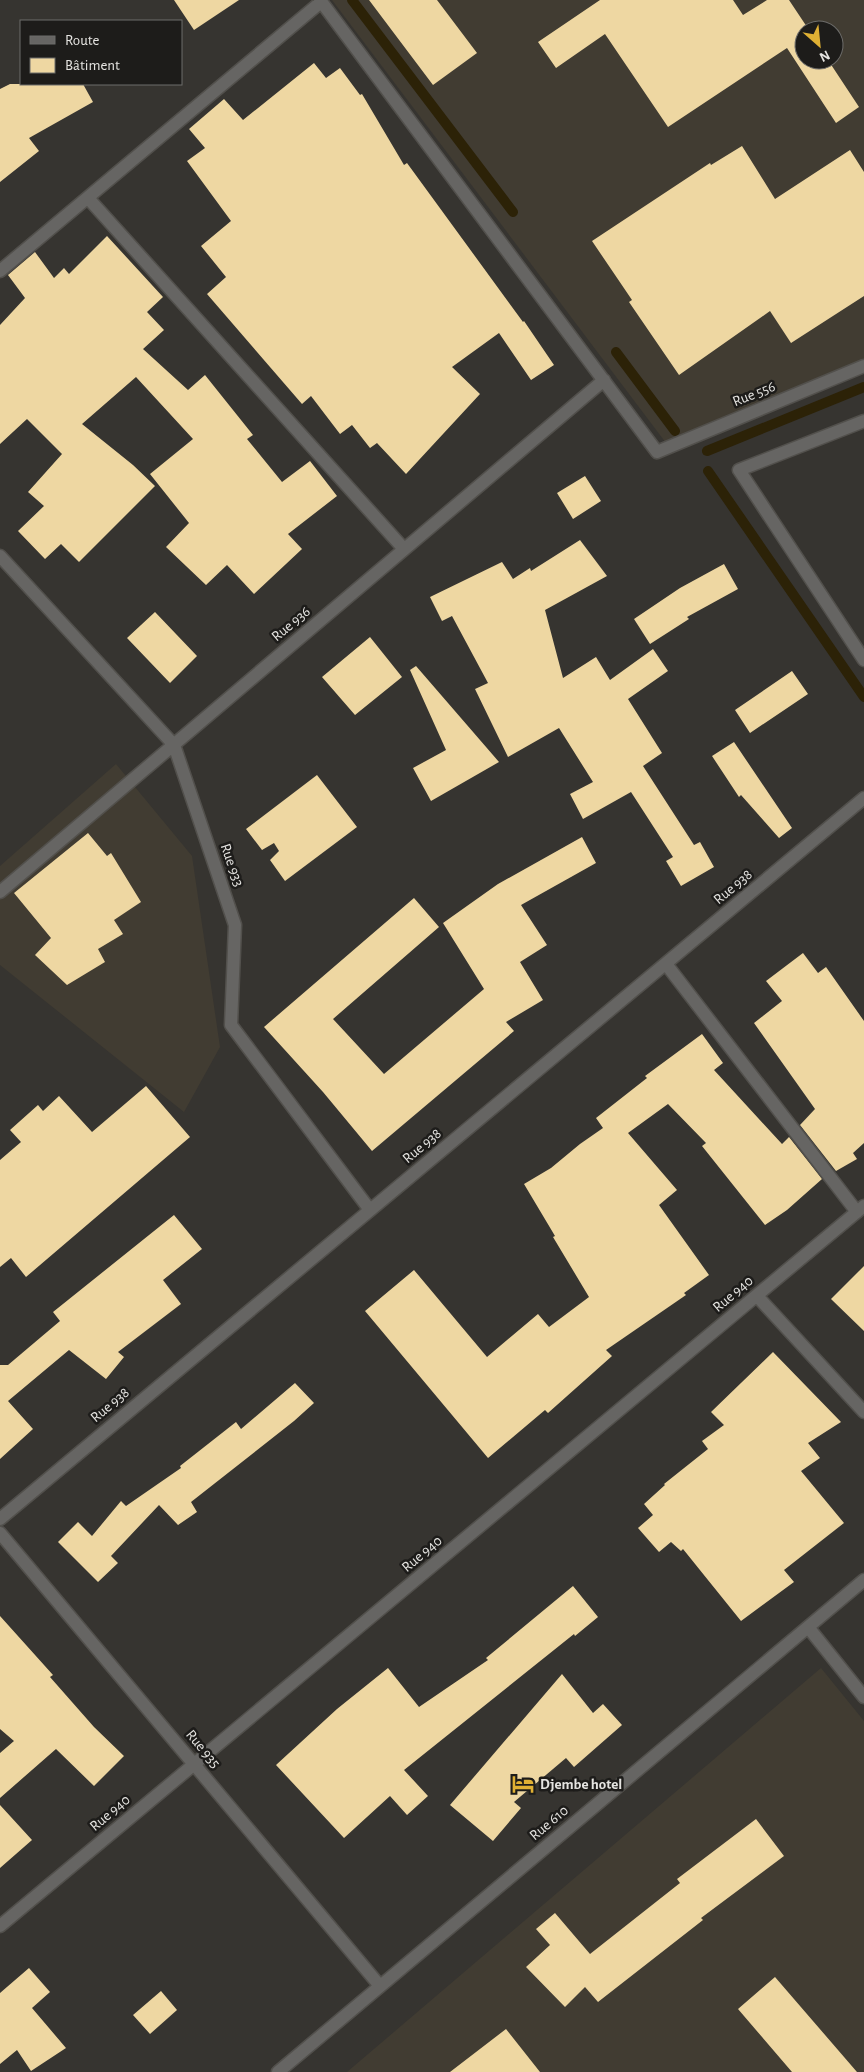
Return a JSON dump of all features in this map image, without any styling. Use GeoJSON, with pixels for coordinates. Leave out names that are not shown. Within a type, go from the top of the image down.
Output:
{"type":"FeatureCollection","features":[{"type":"Feature","properties":{"kind":"street"},"geometry":{"type":"LineString","coordinates":[[0,271],[320,1],[604,380]]}},
{"type":"Feature","properties":{"kind":"street"},"geometry":{"type":"LineString","coordinates":[[88,198],[404,549]]}},
{"type":"Feature","properties":{"kind":"street","name":"Rue 556"},"geometry":{"type":"LineString","coordinates":[[604,380],[657,452],[864,366]]}},
{"type":"Feature","properties":{"kind":"street","name":"Rue 936"},"geometry":{"type":"LineString","coordinates":[[0,892],[604,380]]}},
{"type":"Feature","properties":{"kind":"street"},"geometry":{"type":"LineString","coordinates":[[864,421],[739,470],[864,660]]}},
{"type":"Feature","properties":{"kind":"street","name":"Rue 933"},"geometry":{"type":"LineString","coordinates":[[0,556],[174,745],[235,925],[231,1025],[370,1210]]}},
{"type":"Feature","properties":{"kind":"street","name":"Rue 938"},"geometry":{"type":"LineString","coordinates":[[0,1519],[864,798]]}},
{"type":"Feature","properties":{"kind":"street"},"geometry":{"type":"LineString","coordinates":[[666,964],[860,1209]]}},
{"type":"Feature","properties":{"kind":"street","name":"Rue 940"},"geometry":{"type":"LineString","coordinates":[[0,1926],[860,1209]]}},
{"type":"Feature","properties":{"kind":"street"},"geometry":{"type":"LineString","coordinates":[[757,1296],[864,1412]]}},
{"type":"Feature","properties":{"kind":"street","name":"Rue 935"},"geometry":{"type":"LineString","coordinates":[[0,1533],[380,1986]]}},
{"type":"Feature","properties":{"kind":"street","name":"Rue 610"},"geometry":{"type":"LineString","coordinates":[[278,2072],[864,1580]]}},
{"type":"Feature","properties":{"kind":"street"},"geometry":{"type":"LineString","coordinates":[[808,1627],[864,1697]]}},
{"type":"Feature","properties":{"kind":"shaded area"},"geometry":{"type":"Polygon","coordinates":[[[332,0],[864,0],[864,359],[666,443],[332,0]]]}},
{"type":"Feature","properties":{"kind":"shaded area"},"geometry":{"type":"Polygon","coordinates":[[[116,764],[192,856],[220,1047],[184,1112],[0,965],[0,866],[116,764]]]}},
{"type":"Feature","properties":{"kind":"shaded area"},"geometry":{"type":"Polygon","coordinates":[[[821,1668],[864,1721],[864,2072],[347,2072],[821,1668]]]}},
{"type":"Feature","properties":{"kind":"building"},"geometry":{"type":"Polygon","coordinates":[[[174,0],[239,0],[194,30],[174,0]]]}},
{"type":"Feature","properties":{"kind":"building"},"geometry":{"type":"Polygon","coordinates":[[[369,0],[437,0],[477,53],[433,85],[369,0]]]}},
{"type":"Feature","properties":{"kind":"building"},"geometry":{"type":"Polygon","coordinates":[[[600,0],[733,0],[743,15],[767,0],[789,0],[802,20],[794,20],[794,59],[787,48],[668,127],[605,34],[556,68],[538,42],[600,0]]]}},
{"type":"Feature","properties":{"kind":"building"},"geometry":{"type":"Polygon","coordinates":[[[314,63],[326,78],[340,68],[360,95],[362,94],[404,165],[407,163],[524,321],[554,365],[531,380],[499,333],[452,367],[480,394],[406,474],[377,443],[370,448],[352,425],[340,434],[311,396],[302,404],[207,294],[226,277],[201,246],[231,221],[187,161],[205,148],[189,129],[224,99],[243,120],[314,63]]]}},
{"type":"Feature","properties":{"kind":"building"},"geometry":{"type":"Polygon","coordinates":[[[801,70],[835,70],[859,107],[836,123],[801,70]]]}},
{"type":"Feature","properties":{"kind":"building"},"geometry":{"type":"Polygon","coordinates":[[[10,84],[84,85],[93,102],[29,138],[39,151],[0,182],[0,89],[10,84]]]}},
{"type":"Feature","properties":{"kind":"building"},"geometry":{"type":"Polygon","coordinates":[[[742,146],[775,199],[850,150],[864,172],[864,296],[791,343],[770,311],[679,375],[629,302],[632,300],[592,241],[710,163],[711,165],[742,146]]]}},
{"type":"Feature","properties":{"kind":"building"},"geometry":{"type":"Polygon","coordinates":[[[107,236],[163,297],[147,312],[164,330],[143,349],[188,390],[205,375],[253,435],[247,439],[282,482],[310,461],[337,496],[288,534],[302,549],[254,594],[227,565],[206,585],[166,547],[189,523],[150,474],[193,439],[136,377],[82,424],[133,465],[155,486],[79,562],[61,544],[45,559],[18,531],[44,506],[28,492],[62,454],[27,419],[0,444],[0,325],[25,298],[8,275],[35,252],[54,278],[64,268],[69,274],[107,236]]]}},
{"type":"Feature","properties":{"kind":"building"},"geometry":{"type":"Polygon","coordinates":[[[585,476],[601,501],[573,519],[557,493],[585,476]]]}},
{"type":"Feature","properties":{"kind":"building"},"geometry":{"type":"Polygon","coordinates":[[[580,540],[607,576],[545,610],[563,678],[596,657],[610,680],[653,649],[668,671],[628,699],[662,753],[643,766],[694,845],[700,842],[714,867],[681,886],[666,861],[673,857],[631,792],[583,819],[570,794],[593,782],[559,728],[508,757],[475,689],[488,683],[452,616],[442,621],[430,597],[502,562],[513,579],[530,568],[531,571],[580,540]]]}},
{"type":"Feature","properties":{"kind":"building"},"geometry":{"type":"Polygon","coordinates":[[[724,564],[738,589],[687,617],[689,619],[650,644],[634,619],[680,588],[724,564]]]}},
{"type":"Feature","properties":{"kind":"building"},"geometry":{"type":"Polygon","coordinates":[[[155,612],[197,656],[170,683],[127,638],[155,612]]]}},
{"type":"Feature","properties":{"kind":"building"},"geometry":{"type":"Polygon","coordinates":[[[370,637],[402,677],[355,715],[322,677],[370,637]]]}},
{"type":"Feature","properties":{"kind":"building"},"geometry":{"type":"Polygon","coordinates":[[[416,666],[499,762],[431,801],[413,768],[446,750],[410,670],[416,666]]]}},
{"type":"Feature","properties":{"kind":"building"},"geometry":{"type":"Polygon","coordinates":[[[792,671],[808,694],[750,733],[735,710],[792,671]]]}},
{"type":"Feature","properties":{"kind":"building"},"geometry":{"type":"Polygon","coordinates":[[[734,742],[792,828],[779,838],[741,795],[739,797],[712,756],[734,742]]]}},
{"type":"Feature","properties":{"kind":"building"},"geometry":{"type":"Polygon","coordinates":[[[317,775],[357,827],[285,881],[270,860],[279,851],[274,843],[262,850],[246,829],[317,775]]]}},
{"type":"Feature","properties":{"kind":"building"},"geometry":{"type":"Polygon","coordinates":[[[88,833],[107,856],[111,853],[141,902],[114,920],[123,934],[98,949],[105,962],[67,985],[35,955],[51,938],[14,893],[88,833]]]}},
{"type":"Feature","properties":{"kind":"building"},"geometry":{"type":"Polygon","coordinates":[[[582,837],[596,863],[521,905],[547,945],[520,962],[543,1000],[506,1022],[514,1031],[372,1151],[323,1092],[264,1027],[414,898],[439,927],[333,1019],[384,1074],[484,989],[443,923],[498,884],[582,837]]]}},
{"type":"Feature","properties":{"kind":"building"},"geometry":{"type":"Polygon","coordinates":[[[803,953],[818,973],[826,967],[864,1021],[864,1143],[853,1153],[857,1159],[836,1171],[800,1125],[815,1109],[754,1023],[782,1001],[766,981],[803,953]]]}},
{"type":"Feature","properties":{"kind":"building"},"geometry":{"type":"Polygon","coordinates":[[[702,1034],[723,1063],[714,1070],[782,1144],[789,1137],[822,1179],[787,1210],[765,1225],[702,1146],[706,1143],[668,1104],[628,1133],[677,1190],[659,1205],[709,1275],[684,1293],[686,1295],[606,1350],[612,1356],[548,1413],[545,1410],[488,1458],[365,1311],[414,1270],[487,1357],[538,1314],[549,1327],[589,1297],[524,1184],[551,1168],[603,1128],[596,1118],[647,1078],[645,1076],[702,1034]]]}},
{"type":"Feature","properties":{"kind":"building"},"geometry":{"type":"Polygon","coordinates":[[[146,1086],[190,1137],[26,1277],[11,1258],[0,1267],[0,1160],[21,1142],[10,1130],[38,1105],[43,1111],[59,1096],[92,1132],[146,1086]]]}},
{"type":"Feature","properties":{"kind":"building"},"geometry":{"type":"Polygon","coordinates":[[[174,1215],[202,1249],[163,1280],[181,1304],[118,1352],[124,1357],[106,1379],[69,1350],[8,1401],[33,1429],[0,1459],[0,1365],[8,1365],[60,1321],[53,1312],[174,1215]]]}},
{"type":"Feature","properties":{"kind":"building"},"geometry":{"type":"Polygon","coordinates":[[[864,1266],[864,1331],[831,1299],[864,1266]]]}},
{"type":"Feature","properties":{"kind":"building"},"geometry":{"type":"Polygon","coordinates":[[[773,1352],[841,1422],[808,1443],[820,1458],[801,1471],[844,1523],[784,1570],[794,1582],[741,1621],[683,1549],[681,1551],[671,1542],[659,1552],[638,1528],[653,1515],[644,1504],[664,1484],[708,1449],[702,1441],[724,1425],[711,1412],[773,1352]]]}},
{"type":"Feature","properties":{"kind":"building"},"geometry":{"type":"Polygon","coordinates":[[[295,1383],[314,1403],[191,1502],[197,1512],[178,1525],[159,1505],[111,1556],[118,1563],[98,1582],[58,1542],[78,1522],[92,1536],[121,1501],[126,1506],[181,1468],[180,1466],[236,1422],[241,1429],[295,1383]]]}},
{"type":"Feature","properties":{"kind":"building"},"geometry":{"type":"Polygon","coordinates":[[[573,1586],[598,1617],[575,1636],[574,1634],[404,1770],[428,1796],[407,1815],[390,1796],[344,1838],[276,1765],[337,1709],[388,1668],[419,1707],[488,1660],[486,1658],[573,1586]]]}},
{"type":"Feature","properties":{"kind":"building"},"geometry":{"type":"Polygon","coordinates":[[[0,1616],[53,1675],[50,1677],[94,1727],[124,1756],[94,1786],[56,1749],[0,1798],[0,1753],[14,1741],[0,1729],[0,1616]]]}},
{"type":"Feature","properties":{"kind":"building"},"geometry":{"type":"Polygon","coordinates":[[[562,1674],[593,1713],[603,1704],[622,1725],[574,1767],[566,1758],[514,1802],[521,1808],[493,1841],[450,1805],[562,1674]]]}},
{"type":"Feature","properties":{"kind":"building"},"geometry":{"type":"Polygon","coordinates":[[[0,1805],[32,1840],[0,1868],[0,1805]]]}},
{"type":"Feature","properties":{"kind":"building"},"geometry":{"type":"Polygon","coordinates":[[[756,1819],[784,1856],[701,1918],[703,1920],[598,2002],[585,1987],[565,2007],[526,1967],[550,1945],[536,1929],[555,1913],[590,1954],[680,1883],[677,1879],[756,1819]]]}},
{"type":"Feature","properties":{"kind":"building"},"geometry":{"type":"Polygon","coordinates":[[[29,1968],[50,1992],[32,2008],[66,2048],[31,2071],[17,2050],[0,2064],[0,1993],[29,1968]]]}},
{"type":"Feature","properties":{"kind":"building"},"geometry":{"type":"Polygon","coordinates":[[[775,1977],[857,2072],[792,2072],[738,2009],[775,1977]]]}},
{"type":"Feature","properties":{"kind":"building"},"geometry":{"type":"Polygon","coordinates":[[[161,1991],[177,2010],[150,2034],[133,2015],[161,1991]]]}},
{"type":"Feature","properties":{"kind":"building"},"geometry":{"type":"Polygon","coordinates":[[[506,2029],[540,2072],[450,2072],[506,2029]]]}},
{"type":"Feature","properties":{"kind":"waterway"},"geometry":{"type":"LineString","coordinates":[[352,0],[513,212]]}},
{"type":"Feature","properties":{"kind":"waterway"},"geometry":{"type":"LineString","coordinates":[[616,352],[675,431]]}},
{"type":"Feature","properties":{"kind":"waterway"},"geometry":{"type":"LineString","coordinates":[[707,451],[864,387]]}},
{"type":"Feature","properties":{"kind":"waterway"},"geometry":{"type":"LineString","coordinates":[[708,471],[864,697]]}},
{"type":"Feature","properties":{"kind":"place","name":"Djembe hotel"},"geometry":{"type":"Point","coordinates":[523,1784]}}]}
